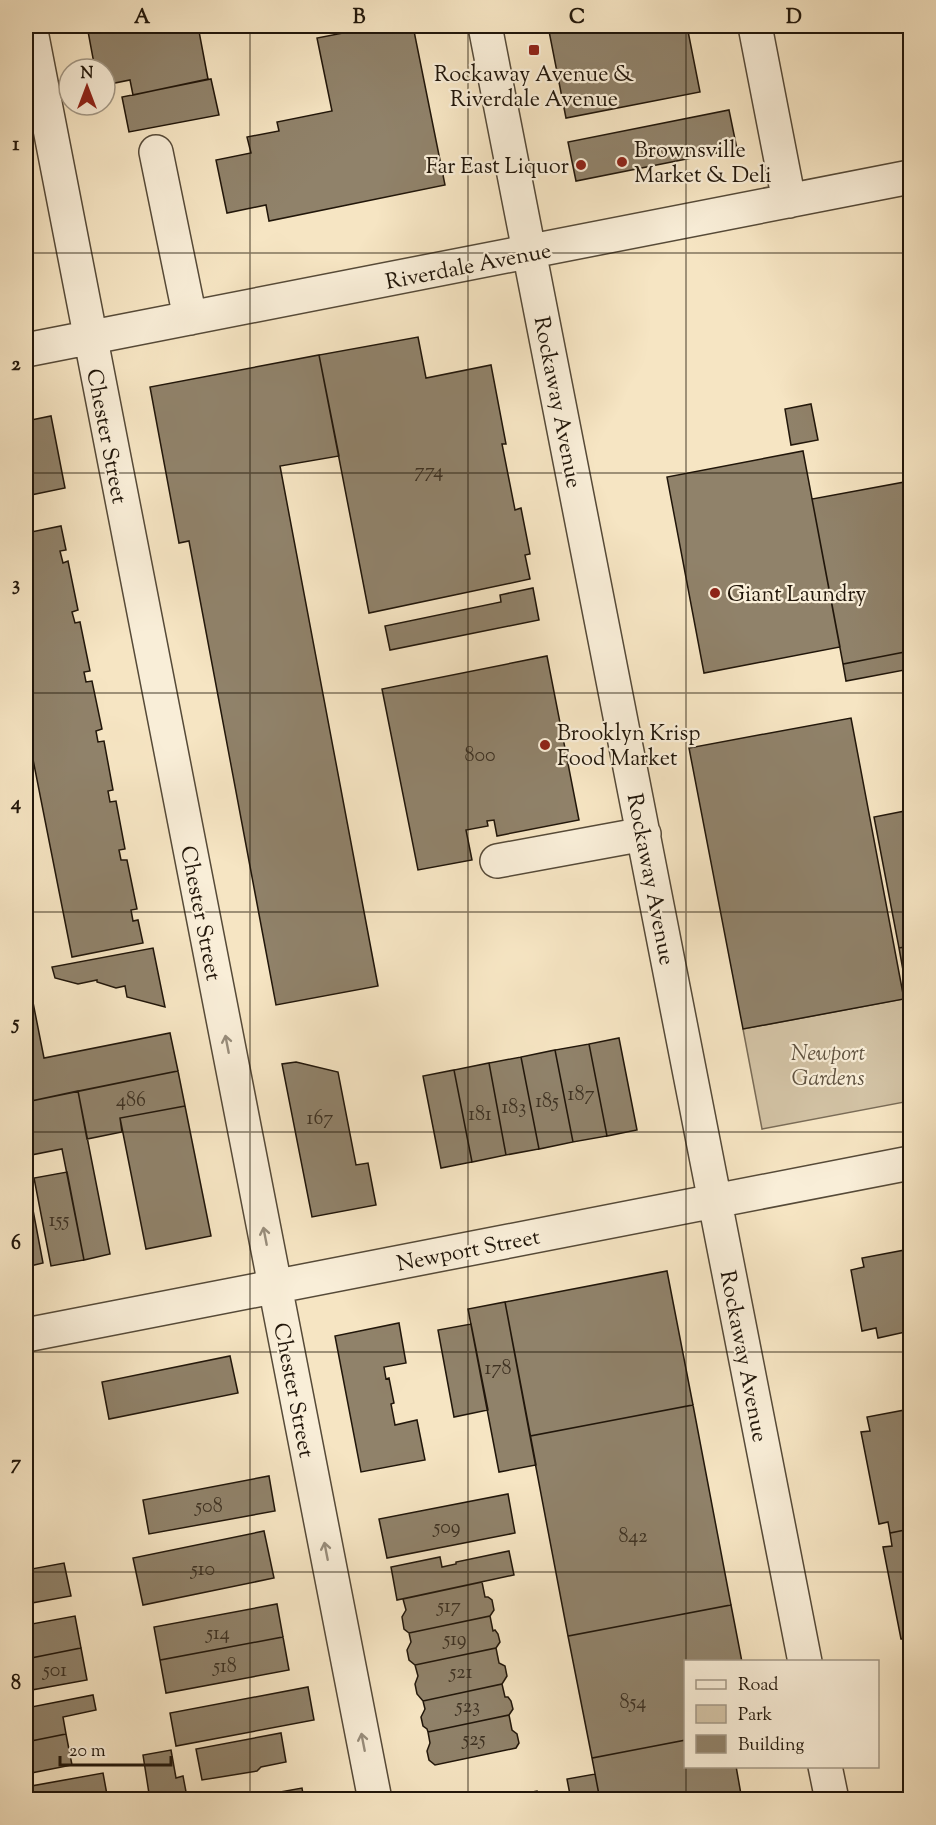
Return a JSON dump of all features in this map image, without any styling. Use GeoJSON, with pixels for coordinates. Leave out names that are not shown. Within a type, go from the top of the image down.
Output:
{"type":"FeatureCollection","features":[{"type":"Feature","properties":{"kind":"street","name":"Chester Street"},"geometry":{"type":"LineString","coordinates":[[30,26],[375,1800]]}},
{"type":"Feature","properties":{"kind":"street","name":"Rockaway Avenue"},"geometry":{"type":"LineString","coordinates":[[485,26],[805,1660]]}},
{"type":"Feature","properties":{"kind":"street"},"geometry":{"type":"LineString","coordinates":[[755,26],[789,201]]}},
{"type":"Feature","properties":{"kind":"street"},"geometry":{"type":"LineString","coordinates":[[156,152],[190,318]]}},
{"type":"Feature","properties":{"kind":"street","name":"Riverdale Avenue"},"geometry":{"type":"LineString","coordinates":[[26,350],[910,177]]}},
{"type":"Feature","properties":{"kind":"street"},"geometry":{"type":"LineString","coordinates":[[498,861],[644,834]]}},
{"type":"Feature","properties":{"kind":"street","name":"Newport Street"},"geometry":{"type":"LineString","coordinates":[[26,1335],[910,1163]]}},
{"type":"Feature","properties":{"kind":"street"},"geometry":{"type":"LineString","coordinates":[[825,1768],[832,1800]]}},
{"type":"Feature","properties":{"kind":"green space","name":"Newport Gardens"},"geometry":{"type":"Polygon","coordinates":[[[908,998],[910,1101],[762,1129],[743,1029],[908,998]]]}},
{"type":"Feature","properties":{"kind":"building"},"geometry":{"type":"Polygon","coordinates":[[[87,26],[198,26],[208,79],[133,95],[130,80],[117,83],[117,57],[93,57],[87,26]]]}},
{"type":"Feature","properties":{"kind":"building"},"geometry":{"type":"Polygon","coordinates":[[[324,26],[379,26],[336,34],[334,27],[325,29],[324,26]]]}},
{"type":"Feature","properties":{"kind":"building"},"geometry":{"type":"Polygon","coordinates":[[[379,26],[413,26],[445,185],[269,221],[266,205],[227,213],[216,160],[251,153],[247,137],[279,131],[277,122],[332,111],[317,38],[379,26]]]}},
{"type":"Feature","properties":{"kind":"building"},"geometry":{"type":"Polygon","coordinates":[[[548,26],[687,26],[700,92],[566,118],[548,26]]]}},
{"type":"Feature","properties":{"kind":"building"},"geometry":{"type":"Polygon","coordinates":[[[211,79],[219,115],[129,132],[122,97],[211,79]]]}},
{"type":"Feature","properties":{"kind":"building"},"geometry":{"type":"Polygon","coordinates":[[[729,110],[737,149],[576,181],[568,142],[729,110]]]}},
{"type":"Feature","properties":{"kind":"building"},"geometry":{"type":"Polygon","coordinates":[[[418,337],[426,378],[491,365],[506,444],[502,444],[515,510],[521,508],[530,554],[525,555],[530,579],[369,613],[319,355],[418,337]]]}},
{"type":"Feature","properties":{"kind":"building"},"geometry":{"type":"Polygon","coordinates":[[[319,355],[339,456],[280,466],[378,986],[276,1005],[189,541],[179,543],[150,387],[319,355]]]}},
{"type":"Feature","properties":{"kind":"building"},"geometry":{"type":"Polygon","coordinates":[[[811,404],[818,440],[791,445],[785,409],[811,404]]]}},
{"type":"Feature","properties":{"kind":"building"},"geometry":{"type":"Polygon","coordinates":[[[51,416],[65,488],[26,496],[26,421],[51,416]]]}},
{"type":"Feature","properties":{"kind":"building"},"geometry":{"type":"Polygon","coordinates":[[[803,451],[840,647],[704,673],[667,477],[803,451]]]}},
{"type":"Feature","properties":{"kind":"building"},"geometry":{"type":"Polygon","coordinates":[[[910,481],[910,651],[843,664],[812,499],[910,481]]]}},
{"type":"Feature","properties":{"kind":"building"},"geometry":{"type":"Polygon","coordinates":[[[61,526],[66,550],[60,551],[63,563],[68,561],[78,610],[72,612],[75,623],[80,622],[90,671],[84,672],[86,682],[92,681],[102,729],[96,731],[98,742],[104,741],[113,790],[108,791],[110,802],[116,801],[125,849],[119,850],[121,860],[127,860],[137,909],[131,910],[133,921],[138,920],[143,943],[72,957],[26,724],[26,533],[61,526]]]}},
{"type":"Feature","properties":{"kind":"building"},"geometry":{"type":"Polygon","coordinates":[[[533,588],[539,620],[390,650],[385,626],[501,602],[500,595],[533,588]]]}},
{"type":"Feature","properties":{"kind":"building"},"geometry":{"type":"Polygon","coordinates":[[[910,651],[910,669],[846,681],[843,664],[910,651]]]}},
{"type":"Feature","properties":{"kind":"building"},"geometry":{"type":"Polygon","coordinates":[[[547,656],[579,820],[497,836],[494,820],[487,821],[488,826],[466,830],[472,860],[418,870],[382,689],[547,656]]]}},
{"type":"Feature","properties":{"kind":"building"},"geometry":{"type":"Polygon","coordinates":[[[851,718],[904,999],[743,1029],[689,748],[851,718]]]}},
{"type":"Feature","properties":{"kind":"building"},"geometry":{"type":"Polygon","coordinates":[[[910,810],[910,946],[899,948],[874,817],[910,810]]]}},
{"type":"Feature","properties":{"kind":"building"},"geometry":{"type":"Polygon","coordinates":[[[910,946],[910,1009],[899,948],[910,946]]]}},
{"type":"Feature","properties":{"kind":"building"},"geometry":{"type":"Polygon","coordinates":[[[153,948],[165,1007],[127,997],[125,986],[116,988],[97,982],[97,980],[78,984],[55,978],[52,967],[153,948]]]}},
{"type":"Feature","properties":{"kind":"building"},"geometry":{"type":"Polygon","coordinates":[[[26,972],[44,1058],[170,1033],[178,1071],[26,1102],[26,972]]]}},
{"type":"Feature","properties":{"kind":"building"},"geometry":{"type":"Polygon","coordinates":[[[619,1038],[637,1130],[607,1136],[589,1044],[619,1038]]]}},
{"type":"Feature","properties":{"kind":"building"},"geometry":{"type":"Polygon","coordinates":[[[589,1044],[607,1136],[573,1142],[555,1050],[589,1044]]]}},
{"type":"Feature","properties":{"kind":"building"},"geometry":{"type":"Polygon","coordinates":[[[555,1050],[573,1142],[539,1149],[521,1057],[555,1050]]]}},
{"type":"Feature","properties":{"kind":"building"},"geometry":{"type":"Polygon","coordinates":[[[521,1057],[539,1149],[506,1155],[489,1063],[521,1057]]]}},
{"type":"Feature","properties":{"kind":"building"},"geometry":{"type":"Polygon","coordinates":[[[296,1062],[338,1072],[356,1165],[368,1163],[376,1205],[312,1217],[282,1064],[296,1062]]]}},
{"type":"Feature","properties":{"kind":"building"},"geometry":{"type":"Polygon","coordinates":[[[489,1063],[506,1155],[472,1162],[454,1070],[489,1063]]]}},
{"type":"Feature","properties":{"kind":"building"},"geometry":{"type":"Polygon","coordinates":[[[454,1070],[472,1162],[441,1168],[423,1076],[454,1070]]]}},
{"type":"Feature","properties":{"kind":"building"},"geometry":{"type":"Polygon","coordinates":[[[178,1071],[185,1106],[120,1118],[122,1132],[87,1139],[78,1091],[178,1071]]]}},
{"type":"Feature","properties":{"kind":"building"},"geometry":{"type":"Polygon","coordinates":[[[78,1091],[110,1254],[84,1260],[62,1149],[26,1156],[26,1102],[78,1091]]]}},
{"type":"Feature","properties":{"kind":"building"},"geometry":{"type":"Polygon","coordinates":[[[185,1106],[211,1236],[146,1249],[120,1118],[185,1106]]]}},
{"type":"Feature","properties":{"kind":"building"},"geometry":{"type":"Polygon","coordinates":[[[67,1172],[84,1260],[51,1266],[34,1178],[67,1172]]]}},
{"type":"Feature","properties":{"kind":"building"},"geometry":{"type":"Polygon","coordinates":[[[26,1173],[43,1263],[26,1267],[26,1173]]]}},
{"type":"Feature","properties":{"kind":"building"},"geometry":{"type":"Polygon","coordinates":[[[910,1249],[910,1331],[878,1338],[876,1328],[862,1331],[851,1270],[864,1267],[862,1258],[910,1249]]]}},
{"type":"Feature","properties":{"kind":"building"},"geometry":{"type":"Polygon","coordinates":[[[667,1271],[693,1405],[530,1436],[505,1302],[667,1271]]]}},
{"type":"Feature","properties":{"kind":"building"},"geometry":{"type":"Polygon","coordinates":[[[505,1302],[536,1465],[499,1472],[468,1309],[505,1302]]]}},
{"type":"Feature","properties":{"kind":"building"},"geometry":{"type":"Polygon","coordinates":[[[399,1323],[406,1363],[384,1367],[386,1379],[389,1378],[394,1403],[391,1404],[395,1425],[417,1420],[425,1460],[361,1472],[335,1336],[399,1323]]]}},
{"type":"Feature","properties":{"kind":"building"},"geometry":{"type":"Polygon","coordinates":[[[471,1324],[488,1410],[454,1417],[438,1330],[471,1324]]]}},
{"type":"Feature","properties":{"kind":"building"},"geometry":{"type":"Polygon","coordinates":[[[230,1356],[238,1393],[109,1419],[102,1382],[230,1356]]]}},
{"type":"Feature","properties":{"kind":"building"},"geometry":{"type":"Polygon","coordinates":[[[693,1405],[731,1605],[568,1636],[530,1436],[693,1405]]]}},
{"type":"Feature","properties":{"kind":"building"},"geometry":{"type":"Polygon","coordinates":[[[910,1409],[910,1529],[890,1533],[888,1522],[879,1524],[861,1432],[870,1431],[867,1417],[910,1409]]]}},
{"type":"Feature","properties":{"kind":"building"},"geometry":{"type":"Polygon","coordinates":[[[269,1476],[275,1511],[149,1534],[143,1500],[269,1476]]]}},
{"type":"Feature","properties":{"kind":"building"},"geometry":{"type":"Polygon","coordinates":[[[508,1494],[515,1533],[387,1558],[379,1519],[508,1494]]]}},
{"type":"Feature","properties":{"kind":"building"},"geometry":{"type":"Polygon","coordinates":[[[910,1529],[910,1639],[901,1639],[883,1547],[892,1546],[890,1533],[910,1529]]]}},
{"type":"Feature","properties":{"kind":"building"},"geometry":{"type":"Polygon","coordinates":[[[264,1531],[274,1578],[143,1605],[133,1558],[264,1531]]]}},
{"type":"Feature","properties":{"kind":"building"},"geometry":{"type":"Polygon","coordinates":[[[509,1551],[514,1575],[397,1600],[391,1567],[440,1557],[442,1567],[509,1551]]]}},
{"type":"Feature","properties":{"kind":"building"},"geometry":{"type":"Polygon","coordinates":[[[64,1563],[71,1596],[26,1604],[26,1570],[64,1563]]]}},
{"type":"Feature","properties":{"kind":"building"},"geometry":{"type":"Polygon","coordinates":[[[482,1582],[485,1597],[492,1600],[494,1610],[490,1616],[409,1633],[404,1629],[402,1617],[406,1610],[403,1599],[482,1582]]]}},
{"type":"Feature","properties":{"kind":"building"},"geometry":{"type":"Polygon","coordinates":[[[277,1604],[283,1637],[160,1660],[154,1627],[277,1604]]]}},
{"type":"Feature","properties":{"kind":"building"},"geometry":{"type":"Polygon","coordinates":[[[731,1605],[742,1660],[684,1660],[684,1740],[592,1758],[568,1636],[731,1605]]]}},
{"type":"Feature","properties":{"kind":"building"},"geometry":{"type":"Polygon","coordinates":[[[75,1616],[81,1648],[26,1659],[26,1625],[75,1616]]]}},
{"type":"Feature","properties":{"kind":"building"},"geometry":{"type":"Polygon","coordinates":[[[490,1616],[493,1631],[495,1630],[498,1634],[500,1642],[496,1648],[415,1665],[409,1660],[407,1650],[411,1642],[409,1633],[490,1616]]]}},
{"type":"Feature","properties":{"kind":"building"},"geometry":{"type":"Polygon","coordinates":[[[283,1637],[289,1670],[166,1693],[160,1660],[283,1637]]]}},
{"type":"Feature","properties":{"kind":"building"},"geometry":{"type":"Polygon","coordinates":[[[81,1648],[87,1680],[26,1691],[26,1659],[81,1648]]]}},
{"type":"Feature","properties":{"kind":"building"},"geometry":{"type":"Polygon","coordinates":[[[496,1648],[499,1663],[505,1666],[507,1676],[502,1684],[423,1701],[417,1694],[415,1684],[418,1676],[415,1665],[496,1648]]]}},
{"type":"Feature","properties":{"kind":"building"},"geometry":{"type":"Polygon","coordinates":[[[502,1684],[505,1697],[511,1701],[513,1709],[509,1715],[428,1732],[423,1726],[421,1717],[425,1709],[423,1701],[502,1684]]]}},
{"type":"Feature","properties":{"kind":"building"},"geometry":{"type":"Polygon","coordinates":[[[308,1687],[314,1720],[176,1746],[170,1713],[308,1687]]]}},
{"type":"Feature","properties":{"kind":"building"},"geometry":{"type":"Polygon","coordinates":[[[93,1695],[96,1710],[63,1717],[66,1734],[26,1742],[26,1708],[93,1695]]]}},
{"type":"Feature","properties":{"kind":"building"},"geometry":{"type":"Polygon","coordinates":[[[509,1715],[512,1730],[517,1734],[519,1743],[516,1748],[435,1765],[429,1760],[428,1732],[509,1715]]]}},
{"type":"Feature","properties":{"kind":"building"},"geometry":{"type":"Polygon","coordinates":[[[281,1733],[286,1762],[261,1767],[257,1771],[202,1780],[196,1749],[281,1733]]]}},
{"type":"Feature","properties":{"kind":"building"},"geometry":{"type":"Polygon","coordinates":[[[66,1734],[72,1765],[26,1774],[26,1742],[66,1734]]]}},
{"type":"Feature","properties":{"kind":"building"},"geometry":{"type":"Polygon","coordinates":[[[684,1740],[684,1768],[736,1768],[742,1800],[600,1800],[592,1758],[684,1740]]]}},
{"type":"Feature","properties":{"kind":"building"},"geometry":{"type":"Polygon","coordinates":[[[171,1750],[176,1778],[183,1776],[187,1797],[175,1800],[150,1800],[143,1755],[171,1750]]]}},
{"type":"Feature","properties":{"kind":"building"},"geometry":{"type":"Polygon","coordinates":[[[103,1773],[108,1800],[26,1800],[26,1787],[103,1773]]]}},
{"type":"Feature","properties":{"kind":"building"},"geometry":{"type":"Polygon","coordinates":[[[595,1774],[600,1800],[571,1800],[567,1779],[595,1774]]]}},
{"type":"Feature","properties":{"kind":"building"},"geometry":{"type":"Polygon","coordinates":[[[302,1788],[304,1800],[243,1800],[254,1794],[269,1794],[302,1788]]]}},
{"type":"Feature","properties":{"kind":"building"},"geometry":{"type":"Polygon","coordinates":[[[537,1791],[539,1800],[489,1800],[537,1791]]]}},
{"type":"Feature","properties":{"kind":"place","name":"Rockaway Avenue & Riverdale Avenue"},"geometry":{"type":"Point","coordinates":[534,50]}},
{"type":"Feature","properties":{"kind":"place","name":"Brownsville Market & Deli"},"geometry":{"type":"Point","coordinates":[622,162]}},
{"type":"Feature","properties":{"kind":"place","name":"Far East Liquor"},"geometry":{"type":"Point","coordinates":[581,165]}},
{"type":"Feature","properties":{"kind":"place","name":"Giant Laundry"},"geometry":{"type":"Point","coordinates":[715,593]}},
{"type":"Feature","properties":{"kind":"place","name":"Brooklyn Krisp Food Market"},"geometry":{"type":"Point","coordinates":[545,745]}}]}
